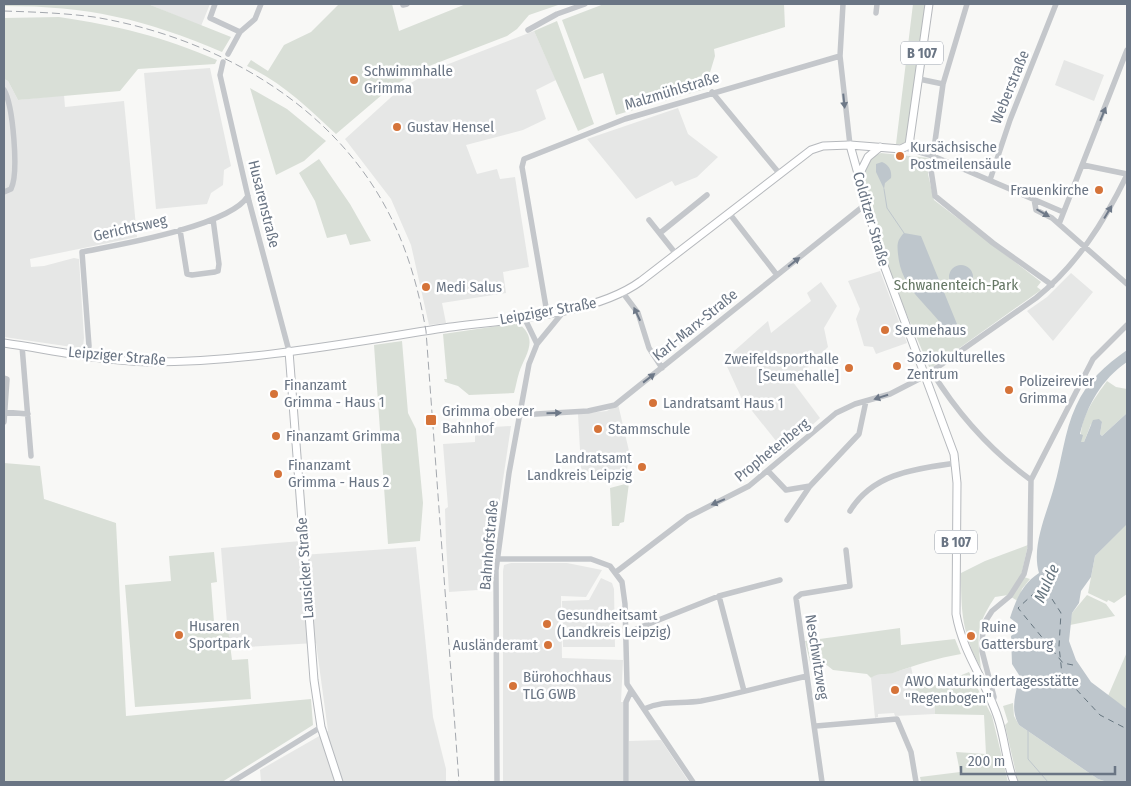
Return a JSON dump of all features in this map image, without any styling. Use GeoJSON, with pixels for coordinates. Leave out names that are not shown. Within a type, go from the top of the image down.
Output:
{"type":"FeatureCollection","features":[{"type":"Feature","properties":{"kind":"main road","name":"B 107"},"geometry":{"type":"LineString","coordinates":[[906,148],[911,143],[929,4]]}},
{"type":"Feature","properties":{"kind":"main road","name":"Leipziger Straße"},"geometry":{"type":"LineString","coordinates":[[4,343],[87,356],[151,362],[226,358],[289,351],[524,317],[600,303],[623,293],[729,213],[779,172],[811,150],[823,146],[850,145],[906,148]]}},
{"type":"Feature","properties":{"kind":"main road","name":"Colditzer Straße"},"geometry":{"type":"LineString","coordinates":[[850,145],[882,260],[929,374],[956,463],[956,614],[968,656],[998,718],[1014,782]]}},
{"type":"Feature","properties":{"kind":"main road"},"geometry":{"type":"LineString","coordinates":[[858,175],[868,158],[880,147]]}},
{"type":"Feature","properties":{"kind":"main road","name":"Lausicker Straße"},"geometry":{"type":"LineString","coordinates":[[289,351],[312,652],[322,727],[339,782]]}},
{"type":"Feature","properties":{"kind":"street"},"geometry":{"type":"LineString","coordinates":[[215,4],[210,18],[240,32]]}},
{"type":"Feature","properties":{"kind":"street"},"geometry":{"type":"LineString","coordinates":[[228,54],[240,32],[255,19],[261,4]]}},
{"type":"Feature","properties":{"kind":"street"},"geometry":{"type":"LineString","coordinates":[[528,30],[557,14],[585,4]]}},
{"type":"Feature","properties":{"kind":"street"},"geometry":{"type":"LineString","coordinates":[[843,4],[840,56],[850,145]]}},
{"type":"Feature","properties":{"kind":"street"},"geometry":{"type":"LineString","coordinates":[[876,13],[877,4]]}},
{"type":"Feature","properties":{"kind":"street"},"geometry":{"type":"LineString","coordinates":[[967,4],[942,84],[931,170],[935,196],[993,243],[1052,285]]}},
{"type":"Feature","properties":{"kind":"street","name":"Weberstraße"},"geometry":{"type":"LineString","coordinates":[[990,180],[1010,120],[1056,4]]}},
{"type":"Feature","properties":{"kind":"street"},"geometry":{"type":"LineString","coordinates":[[1059,224],[1127,50]]}},
{"type":"Feature","properties":{"kind":"street","name":"Malzmühlstraße"},"geometry":{"type":"LineString","coordinates":[[547,313],[522,167],[524,159],[598,128],[712,92],[840,56]]}},
{"type":"Feature","properties":{"kind":"street","name":"Husarenstraße"},"geometry":{"type":"LineString","coordinates":[[223,62],[220,75],[248,196],[289,351]]}},
{"type":"Feature","properties":{"kind":"street"},"geometry":{"type":"LineString","coordinates":[[919,78],[942,84]]}},
{"type":"Feature","properties":{"kind":"street"},"geometry":{"type":"LineString","coordinates":[[4,90],[7,96],[11,119],[15,175],[11,189],[4,192]]}},
{"type":"Feature","properties":{"kind":"street"},"geometry":{"type":"LineString","coordinates":[[712,92],[779,172]]}},
{"type":"Feature","properties":{"kind":"street","name":"Leipziger Straße"},"geometry":{"type":"LineString","coordinates":[[906,148],[933,156],[1063,212]]}},
{"type":"Feature","properties":{"kind":"street"},"geometry":{"type":"LineString","coordinates":[[1084,162],[1127,175]]}},
{"type":"Feature","properties":{"kind":"street","name":"Prophetenberg"},"geometry":{"type":"LineString","coordinates":[[616,572],[688,518],[735,495],[768,471],[836,413],[890,394],[929,374],[1052,285],[1086,248],[1127,175]]}},
{"type":"Feature","properties":{"kind":"street"},"geometry":{"type":"LineString","coordinates":[[660,233],[707,195]]}},
{"type":"Feature","properties":{"kind":"street","name":"Gerichtsweg"},"geometry":{"type":"LineString","coordinates":[[87,356],[89,346],[82,252],[180,230],[213,219],[244,204],[248,196]]}},
{"type":"Feature","properties":{"kind":"street"},"geometry":{"type":"LineString","coordinates":[[1034,199],[1036,210],[1059,224],[1127,284]]}},
{"type":"Feature","properties":{"kind":"street","name":"Karl-Marx-Straße"},"geometry":{"type":"LineString","coordinates":[[519,415],[588,411],[610,407],[662,368],[866,204]]}},
{"type":"Feature","properties":{"kind":"street"},"geometry":{"type":"LineString","coordinates":[[729,213],[778,275]]}},
{"type":"Feature","properties":{"kind":"street"},"geometry":{"type":"LineString","coordinates":[[180,230],[187,274],[218,271],[219,264],[213,219]]}},
{"type":"Feature","properties":{"kind":"street"},"geometry":{"type":"LineString","coordinates":[[649,220],[676,254]]}},
{"type":"Feature","properties":{"kind":"street"},"geometry":{"type":"LineString","coordinates":[[623,293],[638,313],[649,348],[662,368]]}},
{"type":"Feature","properties":{"kind":"street","name":"Bahnhofstraße"},"geometry":{"type":"LineString","coordinates":[[497,782],[498,559],[519,415],[529,364],[537,344],[564,310]]}},
{"type":"Feature","properties":{"kind":"street"},"geometry":{"type":"LineString","coordinates":[[524,317],[537,344]]}},
{"type":"Feature","properties":{"kind":"street"},"geometry":{"type":"LineString","coordinates":[[992,706],[994,697],[982,651],[983,625],[992,611],[1010,596],[1024,574],[1030,549],[1030,480],[1093,359],[1127,325]]}},
{"type":"Feature","properties":{"kind":"street"},"geometry":{"type":"LineString","coordinates":[[22,346],[31,456]]}},
{"type":"Feature","properties":{"kind":"street"},"geometry":{"type":"LineString","coordinates":[[929,374],[1004,461],[1030,480]]}},
{"type":"Feature","properties":{"kind":"street"},"geometry":{"type":"LineString","coordinates":[[4,378],[7,379],[4,422]]}},
{"type":"Feature","properties":{"kind":"street"},"geometry":{"type":"LineString","coordinates":[[787,520],[810,486],[859,434],[866,401]]}},
{"type":"Feature","properties":{"kind":"street"},"geometry":{"type":"LineString","coordinates":[[5,412],[28,414]]}},
{"type":"Feature","properties":{"kind":"street"},"geometry":{"type":"LineString","coordinates":[[850,511],[867,489],[886,477],[923,468],[956,463]]}},
{"type":"Feature","properties":{"kind":"street"},"geometry":{"type":"LineString","coordinates":[[768,471],[786,490],[810,486]]}},
{"type":"Feature","properties":{"kind":"street","name":"Neschwitzweg"},"geometry":{"type":"LineString","coordinates":[[822,782],[816,726],[796,598],[801,594],[850,586],[846,550]]}},
{"type":"Feature","properties":{"kind":"street"},"geometry":{"type":"LineString","coordinates":[[498,559],[591,559],[605,564],[616,572],[624,591],[626,678],[630,691],[693,782]]}},
{"type":"Feature","properties":{"kind":"street"},"geometry":{"type":"LineString","coordinates":[[626,633],[719,596],[780,580]]}},
{"type":"Feature","properties":{"kind":"street"},"geometry":{"type":"LineString","coordinates":[[719,596],[744,691]]}},
{"type":"Feature","properties":{"kind":"street"},"geometry":{"type":"LineString","coordinates":[[644,709],[661,703],[696,702],[807,676]]}},
{"type":"Feature","properties":{"kind":"street"},"geometry":{"type":"LineString","coordinates":[[626,782],[626,702],[630,691]]}},
{"type":"Feature","properties":{"kind":"street"},"geometry":{"type":"LineString","coordinates":[[816,726],[897,720],[911,752],[916,782]]}},
{"type":"Feature","properties":{"kind":"street"},"geometry":{"type":"LineString","coordinates":[[232,782],[322,727]]}},
{"type":"Feature","properties":{"kind":"shaded area"},"geometry":{"type":"Polygon","coordinates":[[[148,4],[210,4],[201,26],[148,4]]]}},
{"type":"Feature","properties":{"kind":"shaded area"},"geometry":{"type":"Polygon","coordinates":[[[534,31],[556,80],[536,90],[546,119],[523,130],[466,145],[477,174],[497,169],[500,179],[515,177],[529,267],[503,272],[506,293],[442,303],[446,323],[429,325],[411,245],[391,199],[345,139],[399,90],[433,70],[534,31]]]}},
{"type":"Feature","properties":{"kind":"shaded area"},"geometry":{"type":"Polygon","coordinates":[[[1064,60],[1104,75],[1094,101],[1055,85],[1064,60]]]}},
{"type":"Feature","properties":{"kind":"shaded area"},"geometry":{"type":"Polygon","coordinates":[[[210,68],[231,166],[224,170],[223,185],[211,193],[207,204],[156,209],[144,73],[210,68]]]}},
{"type":"Feature","properties":{"kind":"shaded area"},"geometry":{"type":"Polygon","coordinates":[[[4,79],[8,81],[18,100],[64,95],[65,107],[124,101],[137,237],[30,259],[31,267],[44,266],[74,258],[79,259],[83,347],[4,337],[4,79]]]}},
{"type":"Feature","properties":{"kind":"shaded area"},"geometry":{"type":"Polygon","coordinates":[[[678,108],[688,134],[718,157],[697,177],[675,186],[672,181],[636,199],[587,139],[678,108]]]}},
{"type":"Feature","properties":{"kind":"shaded area"},"geometry":{"type":"Polygon","coordinates":[[[880,271],[907,343],[876,354],[873,347],[864,346],[856,319],[860,309],[848,281],[880,271]]]}},
{"type":"Feature","properties":{"kind":"shaded area"},"geometry":{"type":"Polygon","coordinates":[[[1071,273],[1093,292],[1053,341],[1027,311],[1047,297],[1071,273]]]}},
{"type":"Feature","properties":{"kind":"shaded area"},"geometry":{"type":"Polygon","coordinates":[[[821,282],[837,306],[824,328],[828,347],[793,382],[820,418],[784,451],[741,397],[724,360],[768,321],[771,333],[811,301],[807,293],[821,282]]]}},
{"type":"Feature","properties":{"kind":"shaded area"},"geometry":{"type":"Polygon","coordinates":[[[618,404],[629,451],[627,471],[588,480],[585,478],[581,468],[578,414],[607,411],[618,404]]]}},
{"type":"Feature","properties":{"kind":"shaded area"},"geometry":{"type":"Polygon","coordinates":[[[511,426],[490,567],[492,589],[449,592],[445,509],[448,507],[443,444],[475,442],[475,428],[511,426]]]}},
{"type":"Feature","properties":{"kind":"shaded area"},"geometry":{"type":"Polygon","coordinates":[[[301,541],[302,555],[416,547],[433,717],[446,769],[446,782],[261,782],[260,770],[328,731],[316,643],[229,648],[221,548],[301,541]]]}},
{"type":"Feature","properties":{"kind":"shaded area"},"geometry":{"type":"Polygon","coordinates":[[[511,563],[567,563],[602,570],[586,597],[561,596],[562,658],[623,660],[621,702],[626,702],[626,782],[503,782],[503,571],[504,565],[511,563]]]}},
{"type":"Feature","properties":{"kind":"shaded area"},"geometry":{"type":"Polygon","coordinates":[[[601,578],[612,583],[614,589],[615,647],[563,647],[562,601],[589,600],[601,578]]]}},
{"type":"Feature","properties":{"kind":"shaded area","name":"AWO Naturkindertagesstätte \"Regenbogen\""},"geometry":{"type":"Polygon","coordinates":[[[911,667],[917,693],[934,693],[935,714],[895,716],[894,713],[878,714],[878,717],[875,718],[871,678],[876,674],[892,673],[911,667]]]}},
{"type":"Feature","properties":{"kind":"shaded area"},"geometry":{"type":"Polygon","coordinates":[[[661,740],[689,782],[629,782],[629,741],[661,740]]]}},
{"type":"Feature","properties":{"kind":"green space"},"geometry":{"type":"Polygon","coordinates":[[[4,4],[148,4],[231,37],[222,52],[167,31],[116,17],[63,9],[4,6],[4,4]]]}},
{"type":"Feature","properties":{"kind":"green space"},"geometry":{"type":"Polygon","coordinates":[[[339,4],[392,4],[399,31],[466,4],[561,4],[529,15],[517,29],[507,36],[424,68],[390,88],[336,134],[305,105],[283,88],[260,72],[247,66],[251,60],[268,71],[284,45],[311,32],[339,4]]]}},
{"type":"Feature","properties":{"kind":"green space"},"geometry":{"type":"Polygon","coordinates":[[[604,4],[784,4],[785,27],[714,49],[715,56],[705,89],[616,115],[603,73],[584,79],[562,20],[604,4]]]}},
{"type":"Feature","properties":{"kind":"green space"},"geometry":{"type":"Polygon","coordinates":[[[913,4],[925,4],[908,139],[903,144],[896,144],[913,4]]]}},
{"type":"Feature","properties":{"kind":"green space"},"geometry":{"type":"Polygon","coordinates":[[[59,17],[140,33],[177,44],[217,60],[215,64],[138,69],[120,91],[18,100],[8,81],[4,79],[4,18],[59,17]]]}},
{"type":"Feature","properties":{"kind":"green space"},"geometry":{"type":"Polygon","coordinates":[[[557,21],[594,124],[578,131],[534,31],[557,21]]]}},
{"type":"Feature","properties":{"kind":"green space"},"geometry":{"type":"Polygon","coordinates":[[[250,88],[287,109],[326,141],[304,161],[276,175],[250,88]]]}},
{"type":"Feature","properties":{"kind":"green space","name":"Schwanenteich-Park"},"geometry":{"type":"Polygon","coordinates":[[[881,153],[929,158],[928,174],[934,200],[1041,282],[1037,287],[1041,290],[930,369],[889,271],[871,215],[866,191],[865,171],[870,158],[881,153]]]}},
{"type":"Feature","properties":{"kind":"green space"},"geometry":{"type":"Polygon","coordinates":[[[319,159],[350,204],[371,241],[350,245],[346,234],[327,238],[315,201],[299,173],[319,159]]]}},
{"type":"Feature","properties":{"kind":"green space"},"geometry":{"type":"Polygon","coordinates":[[[518,323],[525,329],[530,341],[514,393],[469,395],[458,386],[445,382],[444,379],[447,379],[443,334],[518,323]]]}},
{"type":"Feature","properties":{"kind":"green space"},"geometry":{"type":"Polygon","coordinates":[[[402,341],[408,413],[416,429],[423,503],[420,541],[388,544],[374,345],[402,341]]]}},
{"type":"Feature","properties":{"kind":"green space"},"geometry":{"type":"Polygon","coordinates":[[[1107,381],[1116,387],[1127,389],[1127,413],[1102,436],[1100,434],[1102,422],[1091,424],[1084,442],[1081,442],[1082,425],[1088,409],[1107,381]]]}},
{"type":"Feature","properties":{"kind":"green space"},"geometry":{"type":"Polygon","coordinates":[[[4,463],[40,466],[44,499],[116,523],[126,716],[311,699],[313,725],[222,782],[4,782],[4,463]]]}},
{"type":"Feature","properties":{"kind":"green space"},"geometry":{"type":"Polygon","coordinates":[[[629,483],[624,522],[620,523],[619,526],[612,526],[610,488],[629,483]]]}},
{"type":"Feature","properties":{"kind":"green space"},"geometry":{"type":"Polygon","coordinates":[[[1126,524],[1127,594],[1114,603],[1108,600],[1107,602],[1088,593],[1095,556],[1126,524]]]}},
{"type":"Feature","properties":{"kind":"green space"},"geometry":{"type":"Polygon","coordinates":[[[1028,545],[1021,576],[1030,579],[1022,589],[1019,602],[1008,595],[995,597],[984,616],[979,631],[981,668],[966,633],[961,600],[961,573],[985,561],[1028,545]]]}},
{"type":"Feature","properties":{"kind":"green space","name":"Husaren Sportpark"},"geometry":{"type":"Polygon","coordinates":[[[214,552],[217,582],[211,583],[214,622],[227,621],[232,660],[248,659],[251,699],[135,707],[125,585],[171,581],[169,556],[214,552]]]}},
{"type":"Feature","properties":{"kind":"green space"},"geometry":{"type":"Polygon","coordinates":[[[1087,595],[1106,604],[1115,616],[1070,625],[1072,613],[1087,595]]]}},
{"type":"Feature","properties":{"kind":"green space"},"geometry":{"type":"Polygon","coordinates":[[[900,628],[901,645],[955,639],[961,654],[893,673],[876,675],[871,678],[867,674],[833,670],[824,663],[811,666],[805,641],[900,628]]]}},
{"type":"Feature","properties":{"kind":"green space"},"geometry":{"type":"Polygon","coordinates":[[[1127,652],[1127,709],[1108,696],[1127,652]]]}},
{"type":"Feature","properties":{"kind":"green space"},"geometry":{"type":"Polygon","coordinates":[[[969,672],[992,716],[1008,782],[921,782],[920,777],[960,772],[956,752],[986,754],[984,715],[935,714],[934,693],[917,693],[915,687],[937,685],[969,672]]]}},
{"type":"Feature","properties":{"kind":"green space"},"geometry":{"type":"Polygon","coordinates":[[[1013,703],[1014,716],[1019,725],[1098,779],[1107,782],[1018,782],[1005,725],[1008,722],[1003,706],[1013,703]]]}},
{"type":"Feature","properties":{"kind":"water"},"geometry":{"type":"Polygon","coordinates":[[[882,162],[888,166],[891,173],[891,178],[885,183],[884,189],[876,172],[876,164],[882,162]]]}},
{"type":"Feature","properties":{"kind":"water"},"geometry":{"type":"Polygon","coordinates":[[[904,233],[921,236],[957,324],[945,329],[909,286],[900,266],[898,254],[898,243],[904,233]]]}},
{"type":"Feature","properties":{"kind":"water"},"geometry":{"type":"Polygon","coordinates":[[[961,265],[966,266],[972,272],[972,282],[966,288],[961,289],[956,288],[950,282],[949,277],[950,272],[956,266],[961,265]]]}},
{"type":"Feature","properties":{"kind":"water","name":"Mulde"},"geometry":{"type":"Polygon","coordinates":[[[1127,350],[1127,362],[1110,376],[1097,393],[1091,403],[1080,434],[1083,435],[1081,442],[1084,442],[1093,420],[1099,419],[1102,422],[1100,434],[1102,436],[1127,413],[1127,524],[1095,556],[1091,577],[1081,591],[1079,603],[1072,613],[1069,641],[1076,660],[1091,682],[1127,709],[1127,782],[1107,782],[1098,779],[1019,725],[1014,713],[1014,700],[1019,675],[1012,664],[1011,636],[1016,632],[1018,624],[1010,618],[1024,587],[1039,573],[1037,563],[1038,541],[1076,406],[1091,381],[1127,350]]]}},
{"type":"Feature","properties":{"kind":"waterway"},"geometry":{"type":"LineString","coordinates":[[884,189],[887,208],[904,233]]}},
{"type":"Feature","properties":{"kind":"waterway"},"geometry":{"type":"LineString","coordinates":[[1028,731],[1028,759],[1048,782]]}},
{"type":"Feature","properties":{"kind":"ferry route"},"geometry":{"type":"LineString","coordinates":[[1073,665],[1063,663],[1018,608],[1043,585],[1061,613],[1059,646],[1062,674],[1100,715],[1127,729]]}},
{"type":"Feature","properties":{"kind":"railway"},"geometry":{"type":"LineString","coordinates":[[4,11],[94,17],[137,26],[179,39],[219,56],[258,77],[294,102],[327,130],[356,163],[381,199],[397,230],[410,263],[426,331],[459,782]]}},
{"type":"Feature","properties":{"kind":"place","name":"Schwimmhalle Grimma"},"geometry":{"type":"Point","coordinates":[354,80]}},
{"type":"Feature","properties":{"kind":"place","name":"Gustav Hensel"},"geometry":{"type":"Point","coordinates":[397,127]}},
{"type":"Feature","properties":{"kind":"place","name":"Kursächsische Postmeilensäule"},"geometry":{"type":"Point","coordinates":[900,156]}},
{"type":"Feature","properties":{"kind":"place","name":"Frauenkirche"},"geometry":{"type":"Point","coordinates":[1099,190]}},
{"type":"Feature","properties":{"kind":"place","name":"Medi Salus"},"geometry":{"type":"Point","coordinates":[426,287]}},
{"type":"Feature","properties":{"kind":"place","name":"Seumehaus"},"geometry":{"type":"Point","coordinates":[885,330]}},
{"type":"Feature","properties":{"kind":"place","name":"Soziokulturelles Zentrum"},"geometry":{"type":"Point","coordinates":[897,366]}},
{"type":"Feature","properties":{"kind":"place","name":"Zweifeldsporthalle [Seumehalle]"},"geometry":{"type":"Point","coordinates":[849,368]}},
{"type":"Feature","properties":{"kind":"place","name":"Polizeirevier Grimma"},"geometry":{"type":"Point","coordinates":[1009,390]}},
{"type":"Feature","properties":{"kind":"place","name":"Finanzamt Grimma - Haus 1"},"geometry":{"type":"Point","coordinates":[274,394]}},
{"type":"Feature","properties":{"kind":"place","name":"Landratsamt Haus 1"},"geometry":{"type":"Point","coordinates":[653,403]}},
{"type":"Feature","properties":{"kind":"place","name":"Grimma oberer Bahnhof"},"geometry":{"type":"Point","coordinates":[431,420]}},
{"type":"Feature","properties":{"kind":"place","name":"Stammschule"},"geometry":{"type":"Point","coordinates":[598,429]}},
{"type":"Feature","properties":{"kind":"place","name":"Finanzamt Grimma"},"geometry":{"type":"Point","coordinates":[276,436]}},
{"type":"Feature","properties":{"kind":"place","name":"Landratsamt Landkreis Leipzig"},"geometry":{"type":"Point","coordinates":[642,467]}},
{"type":"Feature","properties":{"kind":"place","name":"Finanzamt Grimma - Haus 2"},"geometry":{"type":"Point","coordinates":[278,474]}},
{"type":"Feature","properties":{"kind":"place","name":"Gesundheitsamt (Landkreis Leipzig)"},"geometry":{"type":"Point","coordinates":[547,624]}},
{"type":"Feature","properties":{"kind":"place","name":"Husaren Sportpark"},"geometry":{"type":"Point","coordinates":[179,635]}},
{"type":"Feature","properties":{"kind":"place","name":"Ruine Gattersburg"},"geometry":{"type":"Point","coordinates":[971,636]}},
{"type":"Feature","properties":{"kind":"place","name":"Ausländeramt"},"geometry":{"type":"Point","coordinates":[548,645]}},
{"type":"Feature","properties":{"kind":"place","name":"Bürohochhaus TLG GWB"},"geometry":{"type":"Point","coordinates":[513,686]}},
{"type":"Feature","properties":{"kind":"place","name":"AWO Naturkindertagesstätte \"Regenbogen\""},"geometry":{"type":"Point","coordinates":[895,690]}}]}
